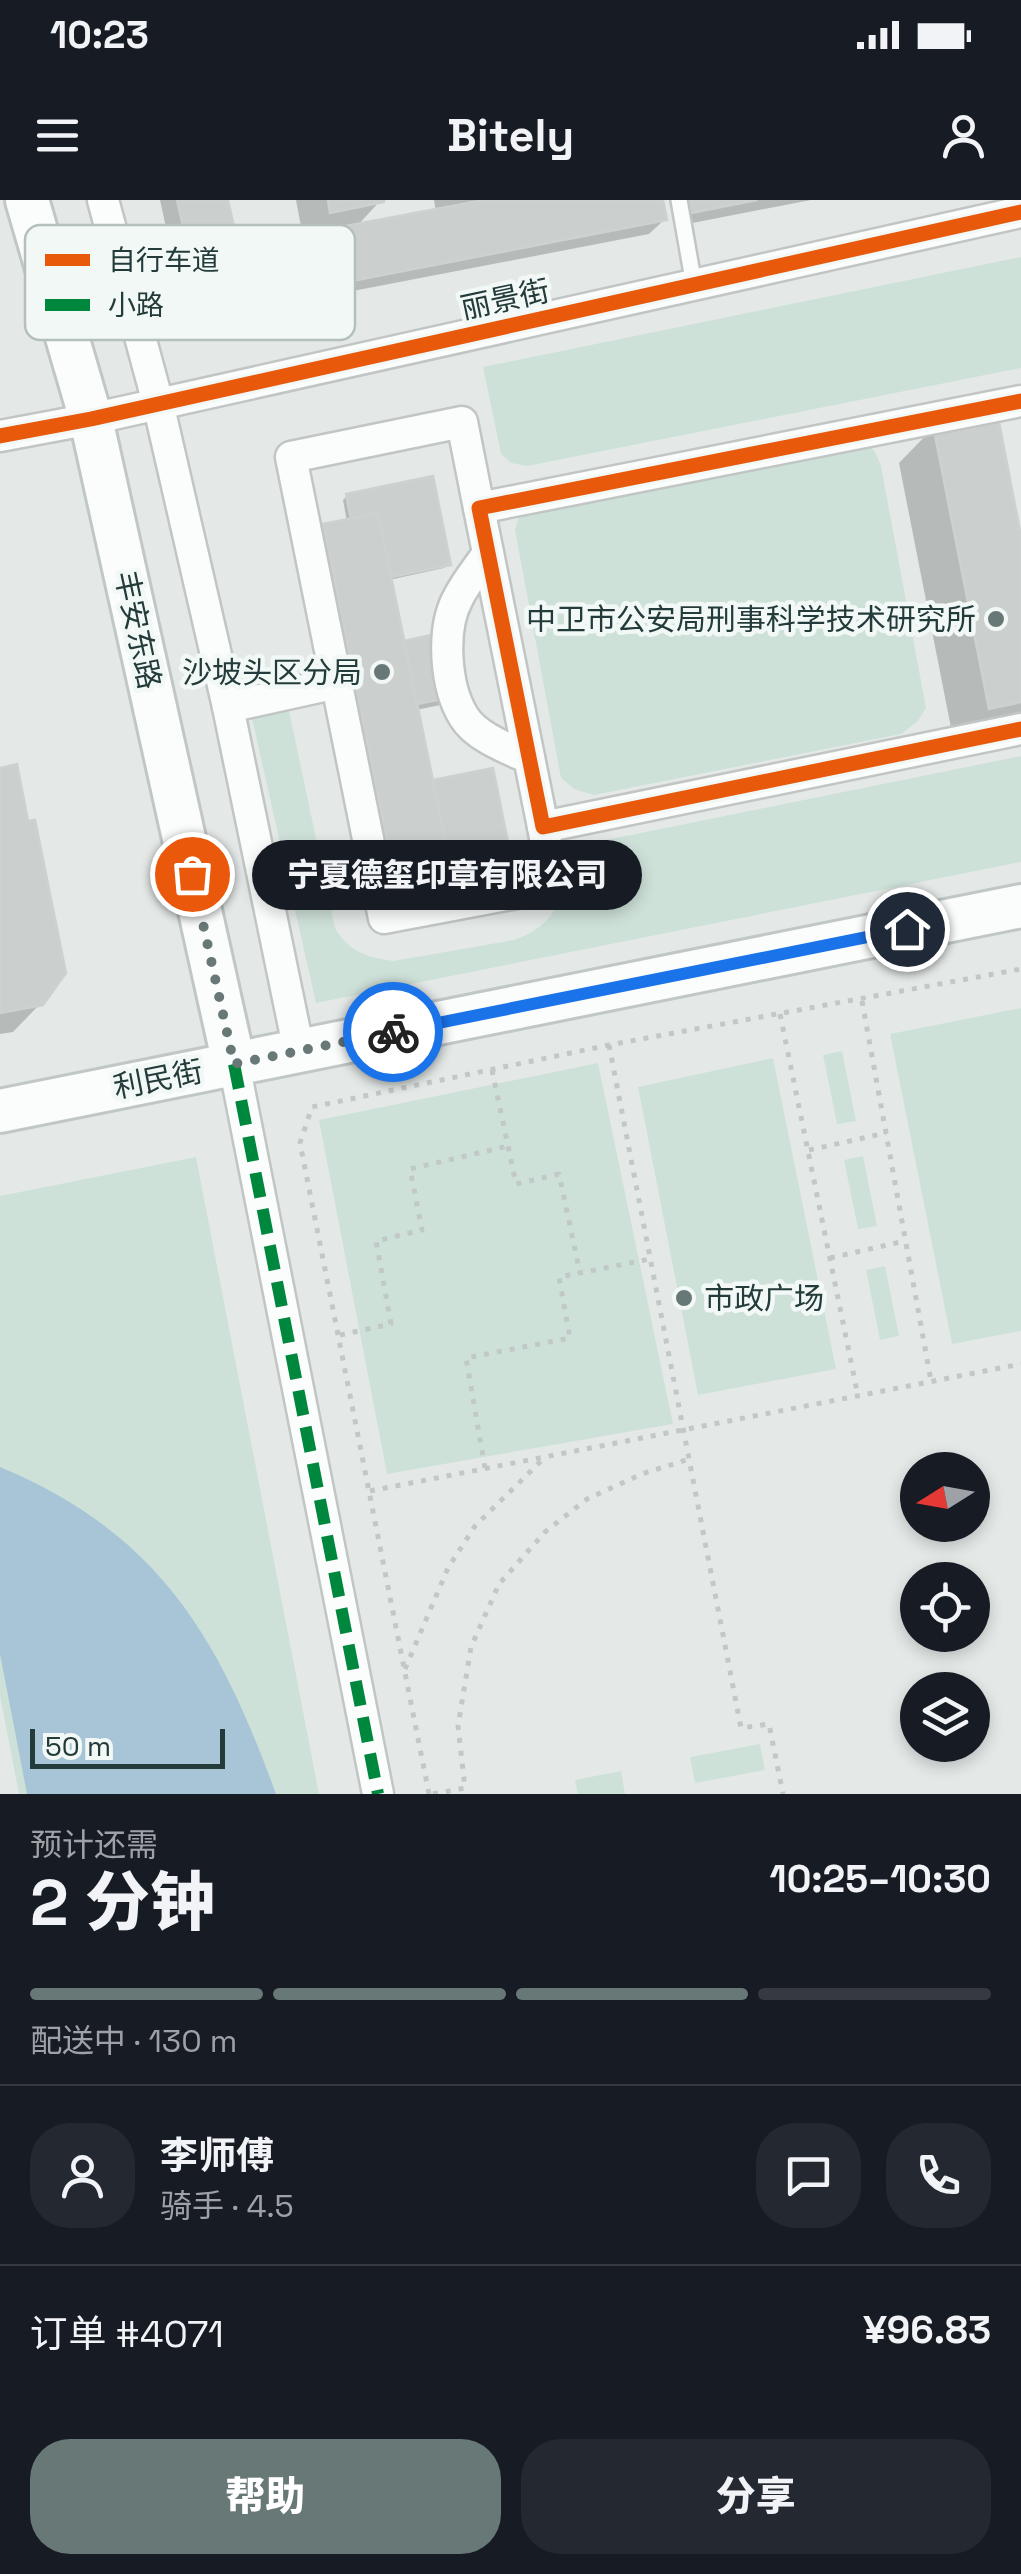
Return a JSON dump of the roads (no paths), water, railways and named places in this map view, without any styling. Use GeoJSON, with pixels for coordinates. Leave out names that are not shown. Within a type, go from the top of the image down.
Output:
{"type":"FeatureCollection","features":[{"type":"Feature","properties":{"kind":"street","name":"丰安东路"},"geometry":{"type":"LineString","coordinates":[[27,200],[34,225]]}},
{"type":"Feature","properties":{"kind":"street"},"geometry":{"type":"LineString","coordinates":[[103,200],[110,225]]}},
{"type":"Feature","properties":{"kind":"street","name":"丽景街"},"geometry":{"type":"LineString","coordinates":[[0,436],[1021,212]]}},
{"type":"Feature","properties":{"kind":"street","name":"丰安东路"},"geometry":{"type":"LineString","coordinates":[[68,340],[91,419],[234,1064]]}},
{"type":"Feature","properties":{"kind":"street"},"geometry":{"type":"LineString","coordinates":[[141,340],[228,707],[298,1051]]}},
{"type":"Feature","properties":{"kind":"street"},"geometry":{"type":"LineString","coordinates":[[479,508],[1021,401]]}},
{"type":"Feature","properties":{"kind":"street"},"geometry":{"type":"LineString","coordinates":[[462,422],[479,508],[554,886],[384,918],[292,457],[462,422]]}},
{"type":"Feature","properties":{"kind":"street"},"geometry":{"type":"LineString","coordinates":[[488,553],[457,599],[447,626],[446,652],[464,718],[479,732],[529,758]]}},
{"type":"Feature","properties":{"kind":"street"},"geometry":{"type":"LineString","coordinates":[[228,707],[337,684]]}},
{"type":"Feature","properties":{"kind":"street"},"geometry":{"type":"LineString","coordinates":[[543,826],[1021,729]]}},
{"type":"Feature","properties":{"kind":"street","name":"利民街"},"geometry":{"type":"LineString","coordinates":[[0,1111],[1021,906]]}},
{"type":"Feature","properties":{"kind":"street"},"geometry":{"type":"LineString","coordinates":[[234,1064],[378,1794]]}},
{"type":"Feature","properties":{"kind":"lane"},"geometry":{"type":"LineString","coordinates":[[679,200],[694,286]]}},
{"type":"Feature","properties":{"kind":"water"},"geometry":{"type":"Polygon","coordinates":[[[0,1467],[55,1494],[103,1524],[143,1559],[177,1597],[231,1687],[276,1794],[27,1794],[0,1654],[0,1467]]]}},
{"type":"Feature","properties":{"kind":"place","name":"中卫市公安局刑事科学技术研究所"},"geometry":{"type":"Point","coordinates":[996,619]}},
{"type":"Feature","properties":{"kind":"place","name":"沙坡头区分局"},"geometry":{"type":"Point","coordinates":[382,672]}},
{"type":"Feature","properties":{"kind":"place","name":"宁夏德玺印章有限公司"},"geometry":{"type":"Point","coordinates":[192,874]}},
{"type":"Feature","properties":{"kind":"place","name":"市政广场"},"geometry":{"type":"Point","coordinates":[684,1298]}}]}
